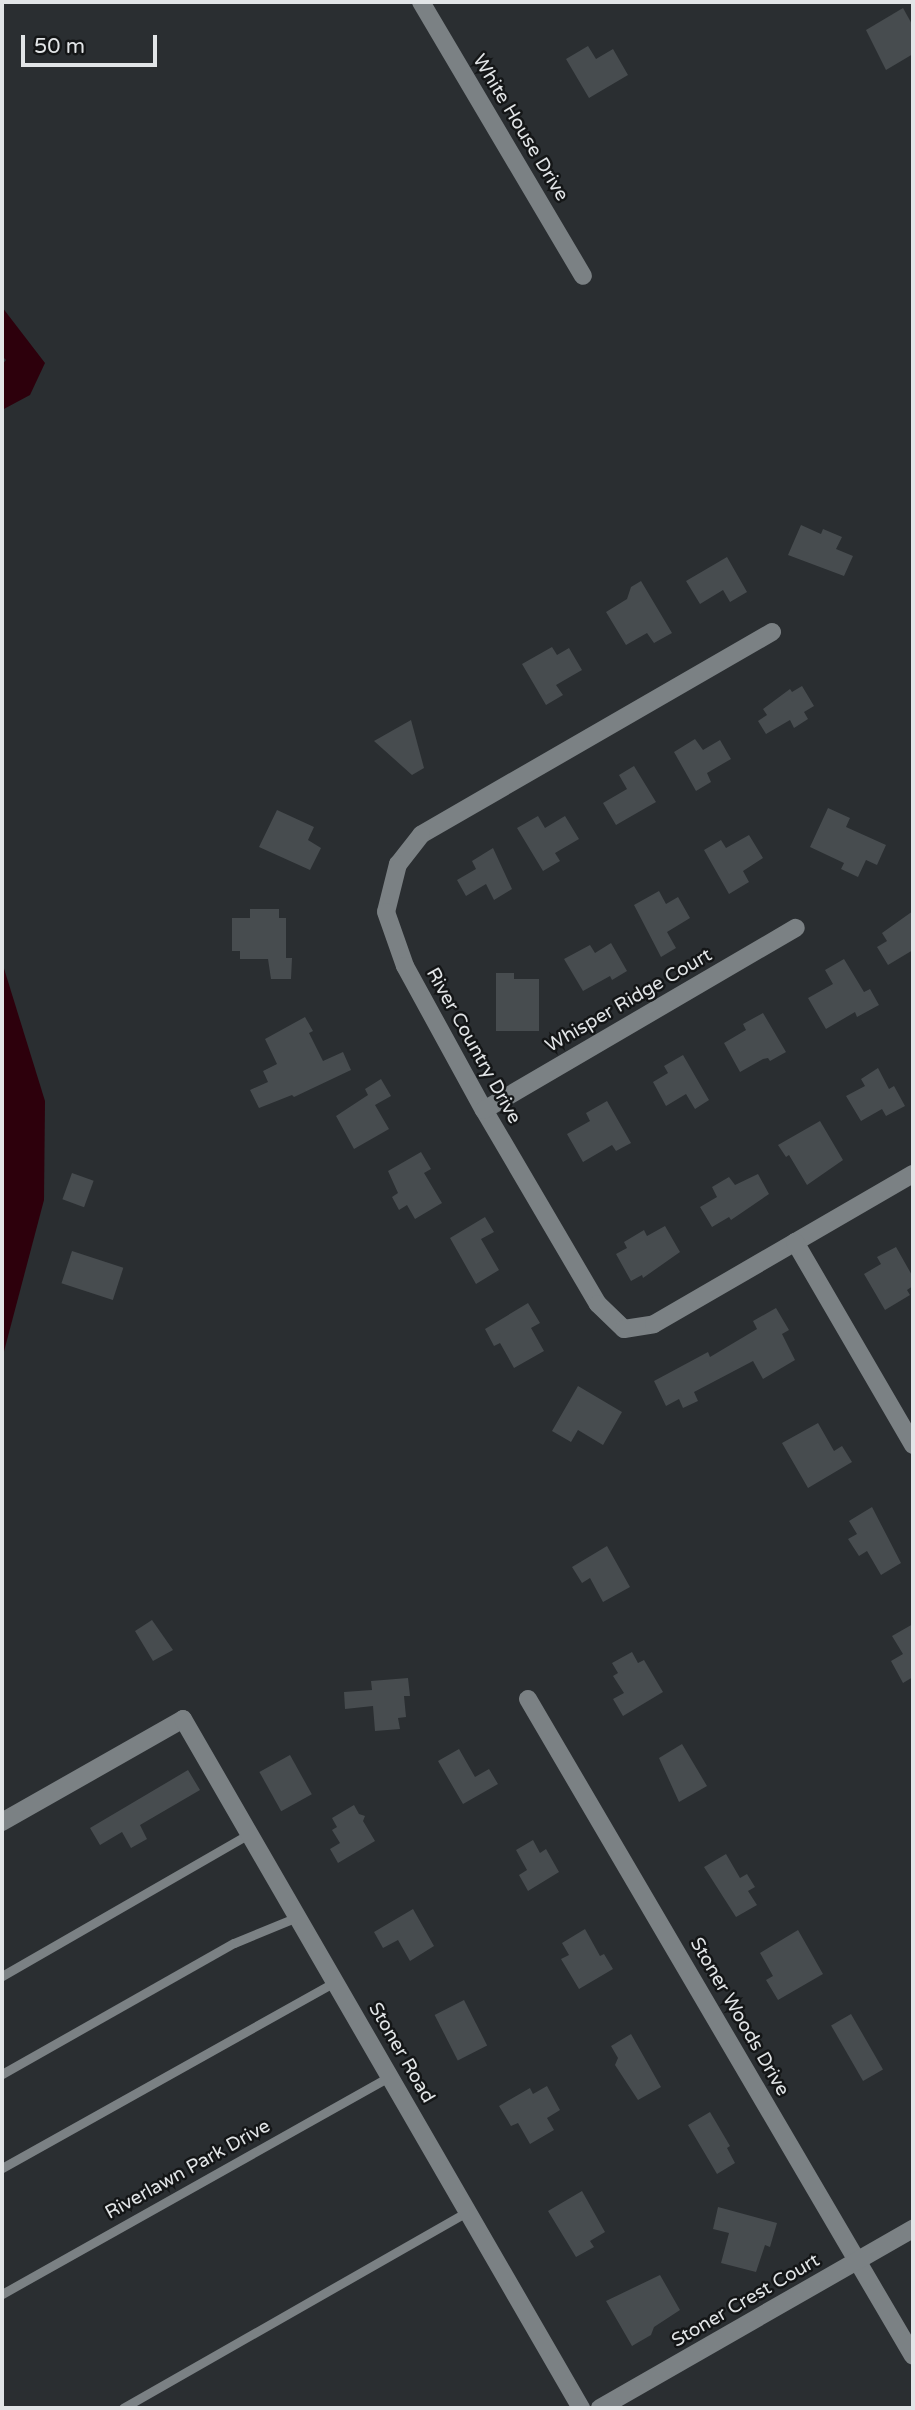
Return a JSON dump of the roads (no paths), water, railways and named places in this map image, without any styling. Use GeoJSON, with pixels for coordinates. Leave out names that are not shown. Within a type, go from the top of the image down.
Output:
{"type":"FeatureCollection","features":[{"type":"Feature","properties":{"kind":"street","name":"White House Drive"},"geometry":{"type":"LineString","coordinates":[[421,2],[583,276]]}},
{"type":"Feature","properties":{"kind":"street","name":"River Country Drive"},"geometry":{"type":"LineString","coordinates":[[772,632],[421,835],[398,863],[386,912],[405,966],[484,1110],[598,1304],[624,1329],[654,1324],[913,1174]]}},
{"type":"Feature","properties":{"kind":"street","name":"Whisper Ridge Court"},"geometry":{"type":"LineString","coordinates":[[484,1110],[796,928]]}},
{"type":"Feature","properties":{"kind":"street"},"geometry":{"type":"LineString","coordinates":[[795,1242],[913,1445]]}},
{"type":"Feature","properties":{"kind":"street","name":"Stoner Woods Drive"},"geometry":{"type":"LineString","coordinates":[[528,1699],[913,2356]]}},
{"type":"Feature","properties":{"kind":"street","name":"Stoner Road"},"geometry":{"type":"LineString","coordinates":[[2,1822],[183,1719],[581,2408]]}},
{"type":"Feature","properties":{"kind":"street","name":"Stoner Crest Court"},"geometry":{"type":"LineString","coordinates":[[600,2408],[913,2230]]}},
{"type":"Feature","properties":{"kind":"lane"},"geometry":{"type":"LineString","coordinates":[[2,1976],[251,1833]]}},
{"type":"Feature","properties":{"kind":"lane"},"geometry":{"type":"LineString","coordinates":[[2,2074],[234,1943],[299,1916]]}},
{"type":"Feature","properties":{"kind":"lane"},"geometry":{"type":"LineString","coordinates":[[2,2168],[335,1981]]}},
{"type":"Feature","properties":{"kind":"lane","name":"Riverlawn Park Drive"},"geometry":{"type":"LineString","coordinates":[[2,2294],[390,2076]]}},
{"type":"Feature","properties":{"kind":"lane"},"geometry":{"type":"LineString","coordinates":[[123,2408],[468,2211]]}}]}
